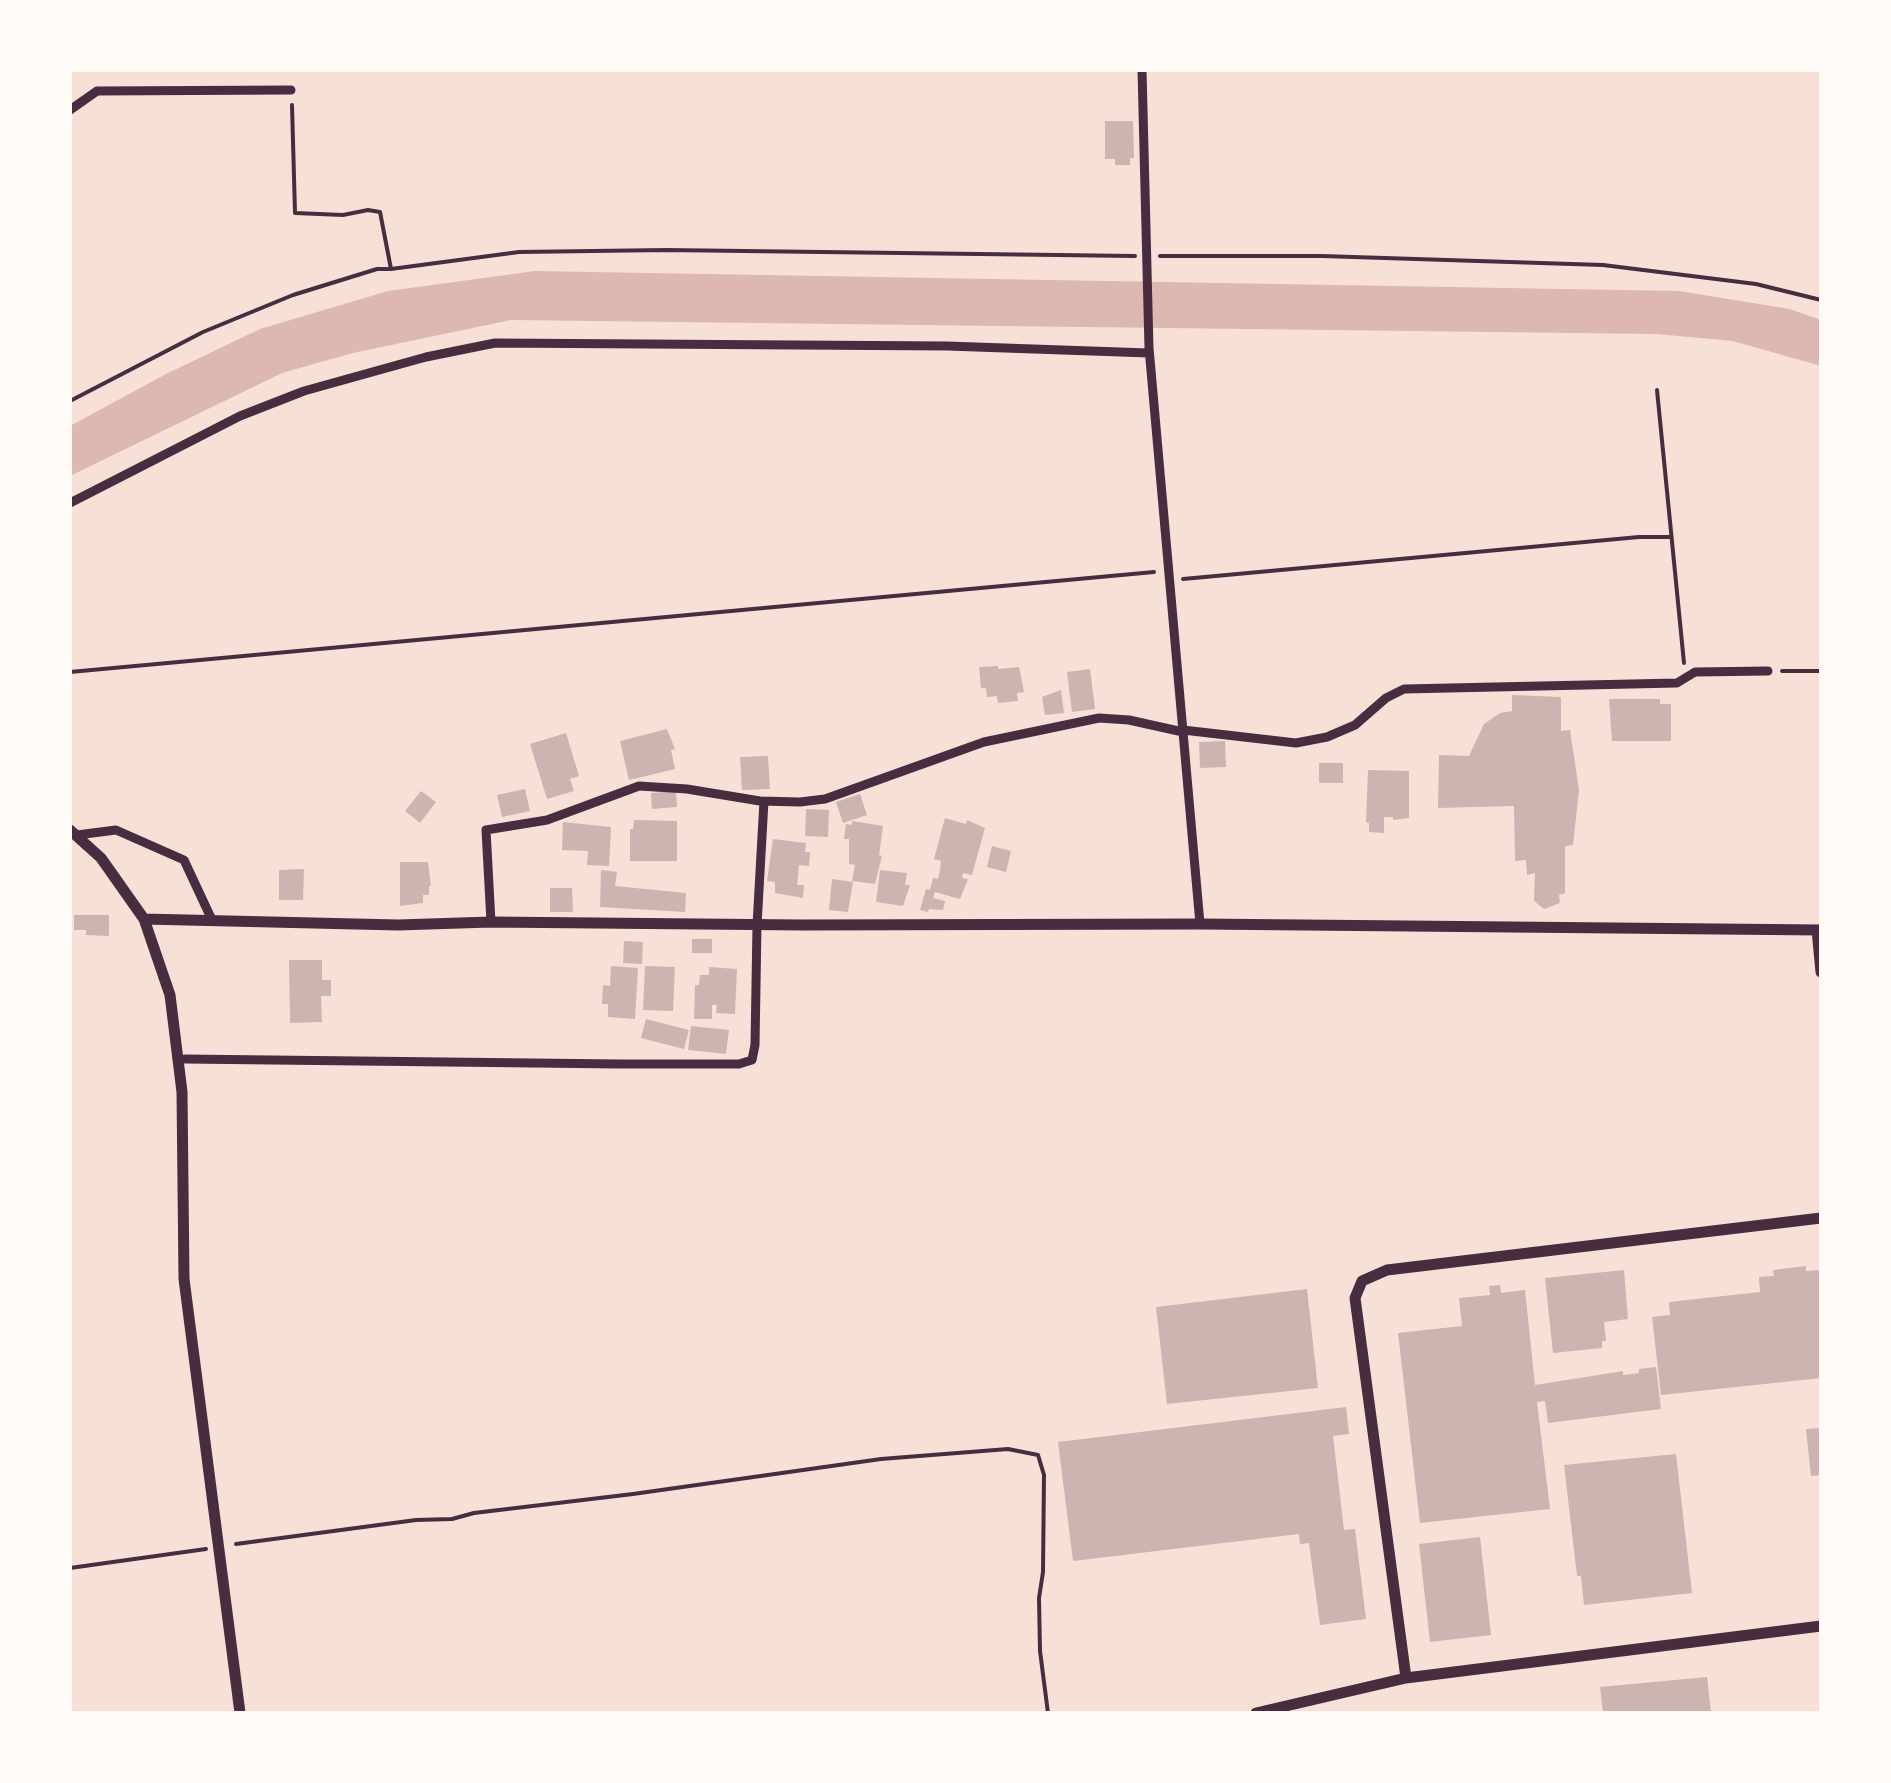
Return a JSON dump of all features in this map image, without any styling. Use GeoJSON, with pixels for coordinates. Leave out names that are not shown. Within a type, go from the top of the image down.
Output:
{"type":"FeatureCollection","features":[{"type":"Feature","properties":{"kind":"street"},"geometry":{"type":"LineString","coordinates":[[1142,70],[1149,350],[1200,924]]}},
{"type":"Feature","properties":{"kind":"street"},"geometry":{"type":"LineString","coordinates":[[70,110],[97,91],[292,90]]}},
{"type":"Feature","properties":{"kind":"street"},"geometry":{"type":"LineString","coordinates":[[70,502],[240,416],[304,391],[426,357],[495,344],[1149,350]]}},
{"type":"Feature","properties":{"kind":"street"},"geometry":{"type":"LineString","coordinates":[[491,922],[486,830],[548,820],[639,786],[687,788],[764,802],[825,799],[984,742],[1099,718],[1296,743],[1327,737],[1355,725],[1386,698],[1404,690],[1677,683],[1695,672],[1768,671]]}},
{"type":"Feature","properties":{"kind":"street"},"geometry":{"type":"LineString","coordinates":[[185,1060],[739,1064],[752,1060],[764,802]]}},
{"type":"Feature","properties":{"kind":"street"},"geometry":{"type":"LineString","coordinates":[[74,832],[116,830],[184,860],[212,920]]}},
{"type":"Feature","properties":{"kind":"street"},"geometry":{"type":"LineString","coordinates":[[74,832],[101,858],[144,919],[170,995],[182,1092],[184,1279],[240,1713]]}},
{"type":"Feature","properties":{"kind":"street"},"geometry":{"type":"LineString","coordinates":[[144,919],[398,925],[1200,924],[1819,930],[1821,972]]}},
{"type":"Feature","properties":{"kind":"street"},"geometry":{"type":"LineString","coordinates":[[1406,1678],[1356,1298],[1362,1281],[1387,1270],[1821,1218]]}},
{"type":"Feature","properties":{"kind":"street"},"geometry":{"type":"LineString","coordinates":[[1256,1713],[1406,1678],[1821,1626]]}},
{"type":"Feature","properties":{"kind":"path"},"geometry":{"type":"LineString","coordinates":[[292,90],[295,214],[380,212],[391,268]]}},
{"type":"Feature","properties":{"kind":"path"},"geometry":{"type":"LineString","coordinates":[[70,401],[176,345],[293,295],[377,269],[519,252],[1322,256],[1603,265],[1756,284],[1821,300]]}},
{"type":"Feature","properties":{"kind":"path"},"geometry":{"type":"LineString","coordinates":[[1657,390],[1685,678]]}},
{"type":"Feature","properties":{"kind":"path"},"geometry":{"type":"LineString","coordinates":[[70,672],[1170,576],[1639,537],[1672,538]]}},
{"type":"Feature","properties":{"kind":"path"},"geometry":{"type":"LineString","coordinates":[[1768,671],[1821,671]]}},
{"type":"Feature","properties":{"kind":"path"},"geometry":{"type":"LineString","coordinates":[[70,1568],[882,1459],[1008,1449],[1038,1456],[1044,1475],[1039,1598],[1040,1651],[1048,1713]]}},
{"type":"Feature","properties":{"kind":"shaded area"},"geometry":{"type":"Polygon","coordinates":[[[535,271],[1679,291],[1790,309],[1821,320],[1821,366],[1733,341],[1656,334],[511,320],[353,353],[282,373],[70,476],[70,426],[260,329],[388,291],[535,271]]]}},
{"type":"Feature","properties":{"kind":"building"},"geometry":{"type":"Polygon","coordinates":[[[1105,121],[1133,121],[1134,158],[1130,158],[1130,165],[1115,165],[1115,159],[1105,159],[1105,121]]]}},
{"type":"Feature","properties":{"kind":"building"},"geometry":{"type":"Polygon","coordinates":[[[979,667],[1019,667],[1024,692],[1017,693],[1018,701],[998,703],[997,696],[987,697],[986,688],[981,688],[979,667]]]}},
{"type":"Feature","properties":{"kind":"building"},"geometry":{"type":"Polygon","coordinates":[[[1090,669],[1095,709],[1072,712],[1067,672],[1090,669]]]}},
{"type":"Feature","properties":{"kind":"building"},"geometry":{"type":"Polygon","coordinates":[[[1061,690],[1064,713],[1045,715],[1042,697],[1061,690]]]}},
{"type":"Feature","properties":{"kind":"building"},"geometry":{"type":"Polygon","coordinates":[[[1512,695],[1561,697],[1561,731],[1570,730],[1579,790],[1573,845],[1565,846],[1565,893],[1559,895],[1560,903],[1544,909],[1534,901],[1535,873],[1527,875],[1526,860],[1515,861],[1514,806],[1438,808],[1439,755],[1469,756],[1484,724],[1500,713],[1512,711],[1512,695]]]}},
{"type":"Feature","properties":{"kind":"building"},"geometry":{"type":"Polygon","coordinates":[[[1609,699],[1660,699],[1660,704],[1671,704],[1671,741],[1612,741],[1609,699]]]}},
{"type":"Feature","properties":{"kind":"building"},"geometry":{"type":"Polygon","coordinates":[[[667,729],[675,749],[671,750],[675,769],[629,780],[620,741],[667,729]]]}},
{"type":"Feature","properties":{"kind":"building"},"geometry":{"type":"Polygon","coordinates":[[[566,733],[579,776],[570,779],[574,791],[547,799],[530,744],[566,733]]]}},
{"type":"Feature","properties":{"kind":"building"},"geometry":{"type":"Polygon","coordinates":[[[1225,741],[1226,767],[1200,768],[1199,742],[1225,741]]]}},
{"type":"Feature","properties":{"kind":"building"},"geometry":{"type":"Polygon","coordinates":[[[768,756],[770,789],[742,790],[740,757],[768,756]]]}},
{"type":"Feature","properties":{"kind":"building"},"geometry":{"type":"Polygon","coordinates":[[[1319,763],[1343,763],[1343,783],[1319,783],[1319,763]]]}},
{"type":"Feature","properties":{"kind":"building"},"geometry":{"type":"Polygon","coordinates":[[[1368,770],[1409,771],[1409,818],[1384,817],[1384,833],[1369,832],[1366,822],[1368,770]]]}},
{"type":"Feature","properties":{"kind":"building"},"geometry":{"type":"Polygon","coordinates":[[[525,789],[530,811],[502,817],[497,795],[525,789]]]}},
{"type":"Feature","properties":{"kind":"building"},"geometry":{"type":"Polygon","coordinates":[[[421,791],[436,802],[420,823],[405,811],[421,791]]]}},
{"type":"Feature","properties":{"kind":"building"},"geometry":{"type":"Polygon","coordinates":[[[676,791],[677,807],[652,809],[651,793],[676,791]]]}},
{"type":"Feature","properties":{"kind":"building"},"geometry":{"type":"Polygon","coordinates":[[[860,794],[867,815],[843,823],[836,802],[860,794]]]}},
{"type":"Feature","properties":{"kind":"building"},"geometry":{"type":"Polygon","coordinates":[[[806,809],[829,810],[828,837],[805,836],[806,809]]]}},
{"type":"Feature","properties":{"kind":"building"},"geometry":{"type":"Polygon","coordinates":[[[945,818],[966,824],[967,820],[985,828],[972,875],[963,873],[962,878],[968,879],[960,899],[935,892],[933,898],[945,901],[943,910],[928,912],[920,910],[926,889],[930,890],[933,878],[938,879],[941,861],[934,859],[945,818]]]}},
{"type":"Feature","properties":{"kind":"building"},"geometry":{"type":"Polygon","coordinates":[[[634,820],[677,821],[677,861],[630,861],[630,829],[634,820]]]}},
{"type":"Feature","properties":{"kind":"building"},"geometry":{"type":"Polygon","coordinates":[[[852,821],[883,826],[879,855],[882,856],[875,884],[852,881],[855,865],[849,864],[849,839],[844,839],[846,824],[852,825],[852,821]]]}},
{"type":"Feature","properties":{"kind":"building"},"geometry":{"type":"Polygon","coordinates":[[[563,822],[611,827],[609,866],[587,865],[588,851],[562,850],[563,822]]]}},
{"type":"Feature","properties":{"kind":"building"},"geometry":{"type":"Polygon","coordinates":[[[773,839],[806,843],[809,866],[799,865],[797,885],[804,885],[803,898],[775,893],[775,882],[767,881],[773,839]]]}},
{"type":"Feature","properties":{"kind":"building"},"geometry":{"type":"Polygon","coordinates":[[[992,846],[1011,851],[1006,872],[987,867],[992,846]]]}},
{"type":"Feature","properties":{"kind":"building"},"geometry":{"type":"Polygon","coordinates":[[[400,862],[428,862],[431,886],[429,895],[423,895],[423,903],[400,906],[400,862]]]}},
{"type":"Feature","properties":{"kind":"building"},"geometry":{"type":"Polygon","coordinates":[[[304,869],[303,900],[279,900],[279,870],[304,869]]]}},
{"type":"Feature","properties":{"kind":"building"},"geometry":{"type":"Polygon","coordinates":[[[601,870],[617,872],[615,886],[686,893],[685,912],[600,907],[601,870]]]}},
{"type":"Feature","properties":{"kind":"building"},"geometry":{"type":"Polygon","coordinates":[[[880,870],[907,873],[905,885],[910,885],[903,906],[876,902],[880,870]]]}},
{"type":"Feature","properties":{"kind":"building"},"geometry":{"type":"Polygon","coordinates":[[[832,879],[853,882],[848,912],[829,910],[832,879]]]}},
{"type":"Feature","properties":{"kind":"building"},"geometry":{"type":"Polygon","coordinates":[[[550,888],[572,888],[573,912],[550,912],[550,888]]]}},
{"type":"Feature","properties":{"kind":"building"},"geometry":{"type":"Polygon","coordinates":[[[74,915],[109,915],[109,936],[74,930],[74,915]]]}},
{"type":"Feature","properties":{"kind":"building"},"geometry":{"type":"Polygon","coordinates":[[[692,939],[712,939],[712,953],[692,953],[692,939]]]}},
{"type":"Feature","properties":{"kind":"building"},"geometry":{"type":"Polygon","coordinates":[[[624,941],[643,942],[642,964],[623,963],[624,941]]]}},
{"type":"Feature","properties":{"kind":"building"},"geometry":{"type":"Polygon","coordinates":[[[289,960],[322,960],[322,980],[331,980],[331,996],[321,996],[322,1022],[290,1023],[289,960]]]}},
{"type":"Feature","properties":{"kind":"building"},"geometry":{"type":"Polygon","coordinates":[[[611,966],[638,968],[635,1019],[608,1017],[608,1004],[602,1004],[603,985],[610,986],[611,966]]]}},
{"type":"Feature","properties":{"kind":"building"},"geometry":{"type":"Polygon","coordinates":[[[645,966],[675,967],[673,1011],[643,1010],[645,966]]]}},
{"type":"Feature","properties":{"kind":"building"},"geometry":{"type":"Polygon","coordinates":[[[709,967],[737,969],[735,1014],[716,1013],[717,1005],[712,1005],[712,1019],[694,1019],[695,985],[699,985],[700,975],[709,975],[709,967]]]}},
{"type":"Feature","properties":{"kind":"building"},"geometry":{"type":"Polygon","coordinates":[[[646,1019],[689,1030],[684,1049],[641,1038],[646,1019]]]}},
{"type":"Feature","properties":{"kind":"building"},"geometry":{"type":"Polygon","coordinates":[[[691,1026],[729,1030],[726,1054],[688,1050],[691,1026]]]}},
{"type":"Feature","properties":{"kind":"building"},"geometry":{"type":"Polygon","coordinates":[[[1806,1266],[1806,1271],[1820,1270],[1821,1378],[1661,1395],[1652,1317],[1670,1315],[1669,1302],[1760,1292],[1759,1277],[1774,1276],[1773,1270],[1806,1266]]]}},
{"type":"Feature","properties":{"kind":"building"},"geometry":{"type":"Polygon","coordinates":[[[1624,1270],[1628,1319],[1604,1322],[1606,1341],[1602,1341],[1602,1348],[1553,1353],[1545,1278],[1624,1270]]]}},
{"type":"Feature","properties":{"kind":"building"},"geometry":{"type":"Polygon","coordinates":[[[1500,1285],[1501,1293],[1525,1290],[1535,1385],[1623,1371],[1623,1375],[1639,1373],[1639,1369],[1656,1367],[1661,1409],[1548,1423],[1545,1401],[1537,1402],[1550,1509],[1420,1523],[1398,1333],[1462,1326],[1459,1298],[1490,1295],[1489,1286],[1500,1285]]]}},
{"type":"Feature","properties":{"kind":"building"},"geometry":{"type":"Polygon","coordinates":[[[1307,1289],[1318,1388],[1167,1404],[1156,1307],[1307,1289]]]}},
{"type":"Feature","properties":{"kind":"building"},"geometry":{"type":"Polygon","coordinates":[[[1346,1407],[1349,1434],[1333,1436],[1344,1530],[1355,1529],[1366,1619],[1320,1625],[1309,1543],[1300,1544],[1299,1534],[1073,1561],[1058,1442],[1346,1407]]]}},
{"type":"Feature","properties":{"kind":"building"},"geometry":{"type":"Polygon","coordinates":[[[1821,1428],[1821,1475],[1811,1476],[1806,1429],[1821,1428]]]}},
{"type":"Feature","properties":{"kind":"building"},"geometry":{"type":"Polygon","coordinates":[[[1676,1454],[1692,1593],[1584,1605],[1564,1465],[1676,1454]]]}},
{"type":"Feature","properties":{"kind":"building"},"geometry":{"type":"Polygon","coordinates":[[[1480,1537],[1491,1635],[1430,1642],[1419,1544],[1480,1537]]]}},
{"type":"Feature","properties":{"kind":"building"},"geometry":{"type":"Polygon","coordinates":[[[1707,1677],[1711,1713],[1603,1713],[1600,1687],[1707,1677]]]}}]}
